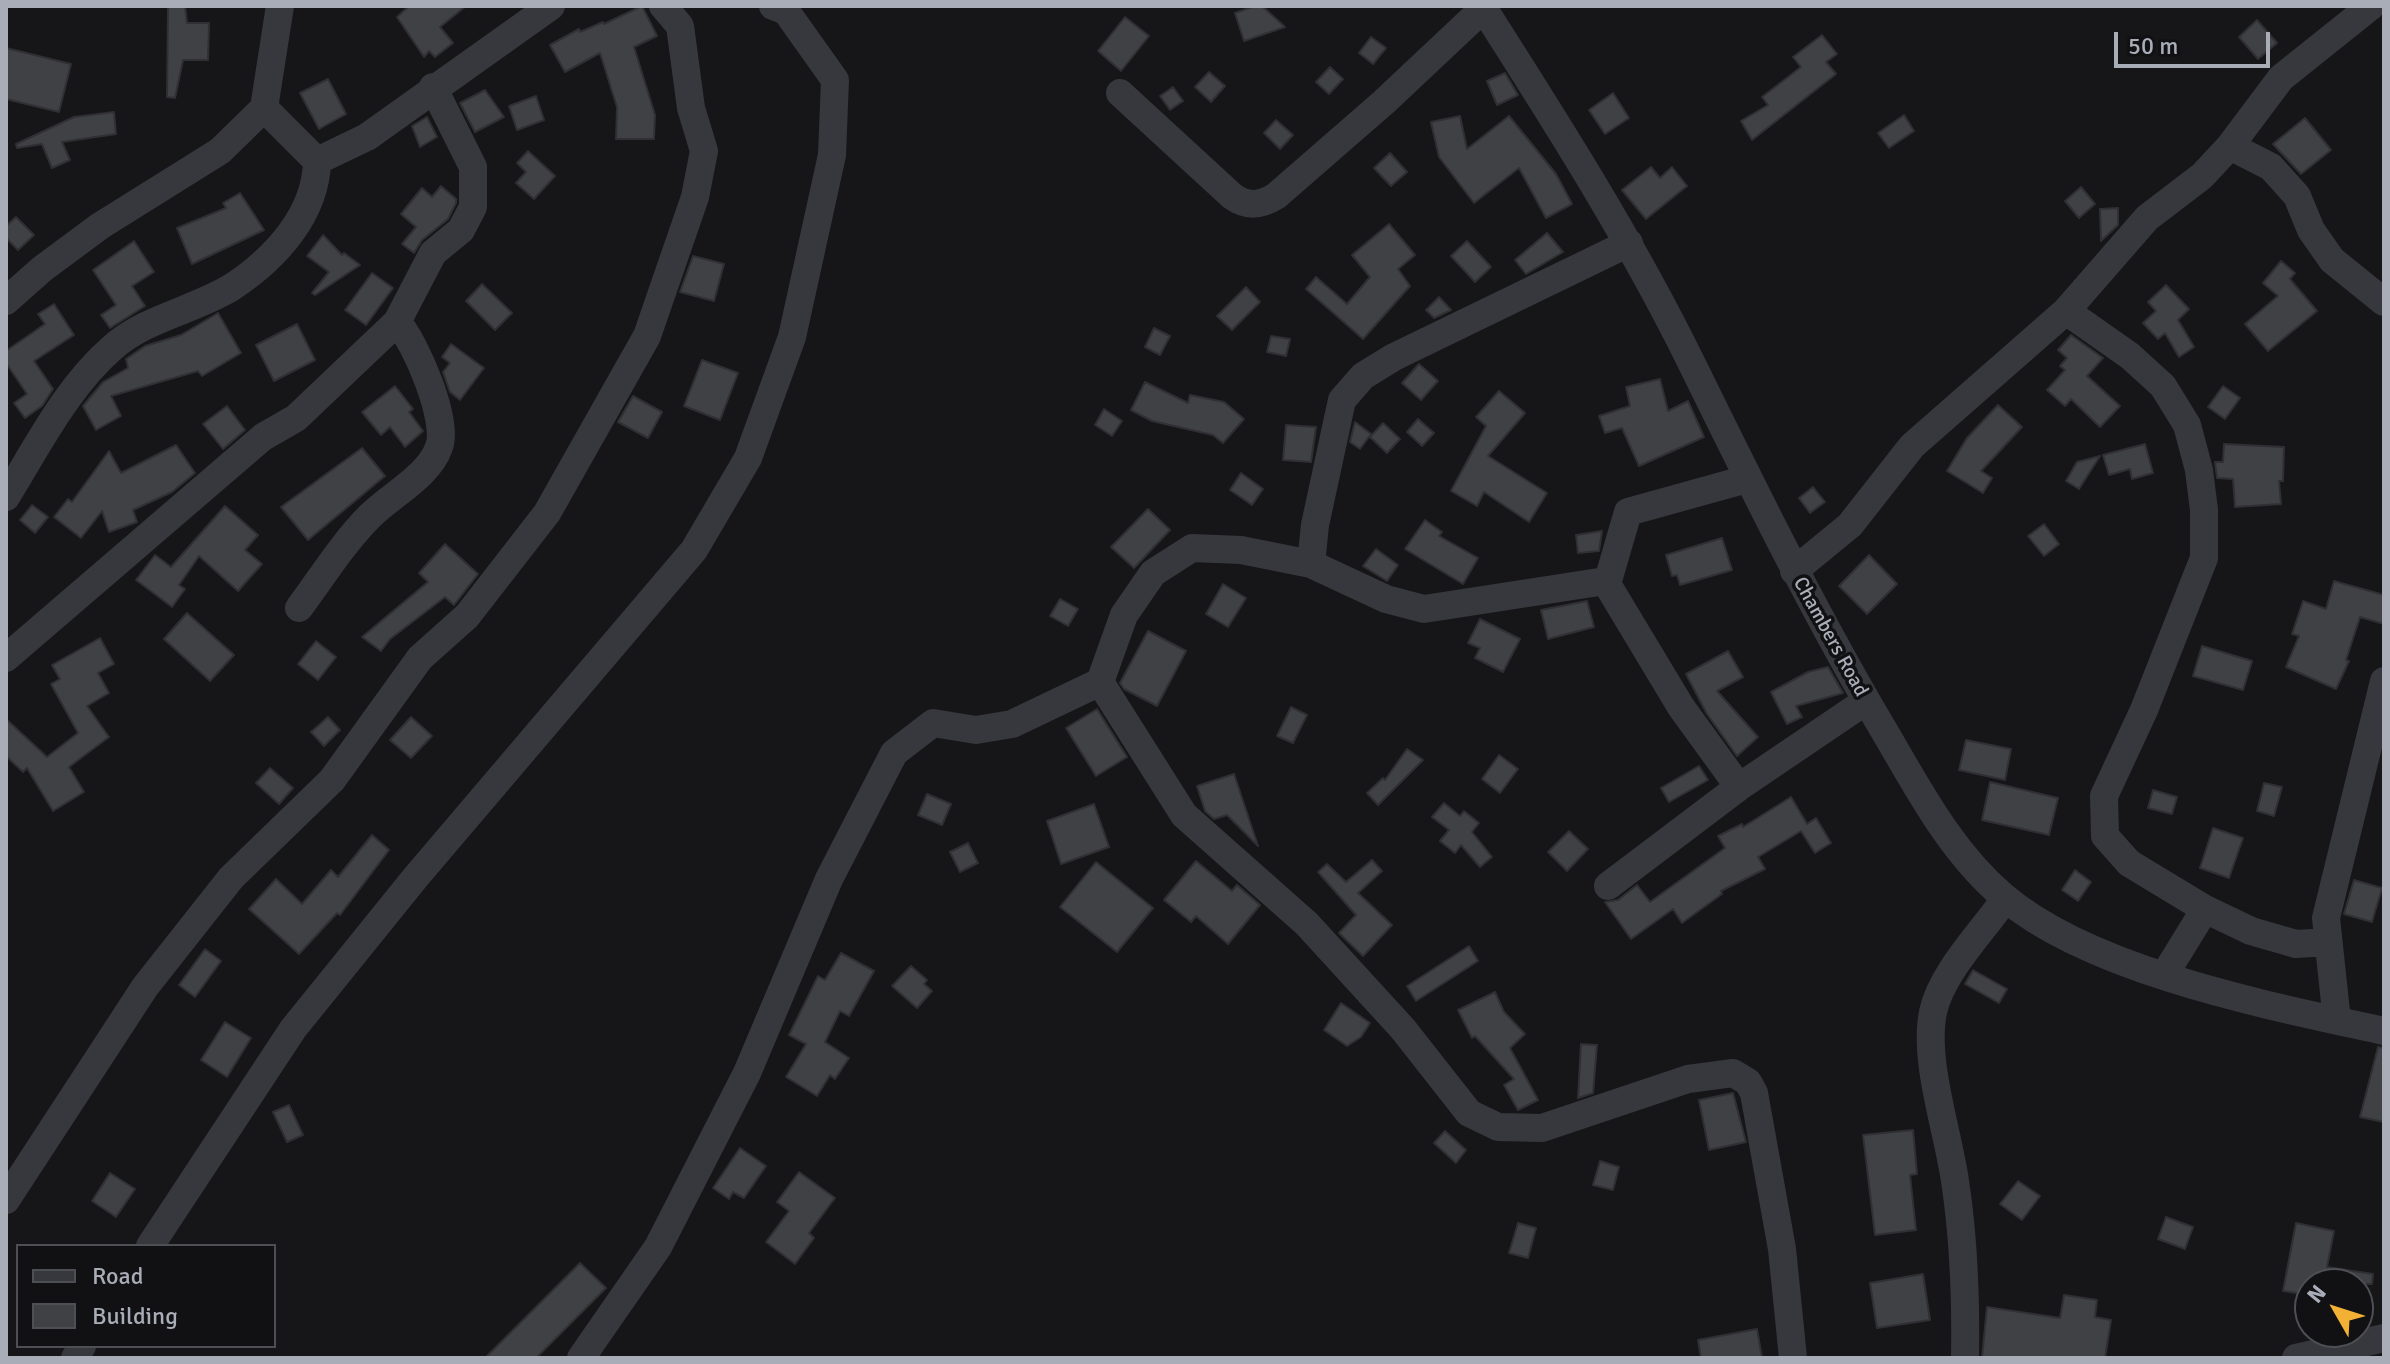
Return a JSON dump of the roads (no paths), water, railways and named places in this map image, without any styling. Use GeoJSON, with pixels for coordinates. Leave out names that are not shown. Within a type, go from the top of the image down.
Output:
{"type":"FeatureCollection","features":[{"type":"Feature","properties":{"kind":"street"},"geometry":{"type":"LineString","coordinates":[[6,301],[42,269],[100,226],[220,151],[264,108],[280,6]]}},
{"type":"Feature","properties":{"kind":"street"},"geometry":{"type":"LineString","coordinates":[[317,161],[367,137],[433,87],[551,6]]}},
{"type":"Feature","properties":{"kind":"street"},"geometry":{"type":"LineString","coordinates":[[6,1200],[145,987],[231,878],[332,780],[420,658],[467,616],[547,513],[647,336],[695,197],[704,151],[691,108],[680,26],[663,6]]}},
{"type":"Feature","properties":{"kind":"street"},"geometry":{"type":"LineString","coordinates":[[151,1244],[293,1029],[415,878],[694,550],[748,458],[792,337],[832,155],[835,80],[786,11],[773,6]]}},
{"type":"Feature","properties":{"kind":"street"},"geometry":{"type":"LineString","coordinates":[[1120,93],[1232,196],[1249,204],[1258,204],[1276,196],[1384,102],[1484,7]]}},
{"type":"Feature","properties":{"kind":"street","name":"Chambers Road"},"geometry":{"type":"LineString","coordinates":[[1484,7],[1629,243],[1794,571],[1866,701],[1954,847],[2005,899],[2080,945],[2220,992],[2384,1031]]}},
{"type":"Feature","properties":{"kind":"street"},"geometry":{"type":"LineString","coordinates":[[1794,571],[1850,525],[1912,446],[2066,311],[2147,218],[2202,176],[2230,146],[2281,78],[2369,7]]}},
{"type":"Feature","properties":{"kind":"street"},"geometry":{"type":"LineString","coordinates":[[6,658],[263,437],[296,418],[397,322],[433,253],[461,230],[473,207],[473,167],[433,87]]}},
{"type":"Feature","properties":{"kind":"street"},"geometry":{"type":"LineString","coordinates":[[6,497],[60,411],[114,345],[183,307],[231,287],[284,244],[316,188],[317,161],[264,108]]}},
{"type":"Feature","properties":{"kind":"street"},"geometry":{"type":"LineString","coordinates":[[2230,146],[2271,167],[2297,196],[2311,230],[2332,260],[2384,302]]}},
{"type":"Feature","properties":{"kind":"street"},"geometry":{"type":"LineString","coordinates":[[1311,564],[1315,525],[1342,400],[1363,376],[1394,357],[1629,243]]}},
{"type":"Feature","properties":{"kind":"street"},"geometry":{"type":"LineString","coordinates":[[2066,311],[2130,356],[2163,386],[2187,425],[2199,470],[2204,510],[2204,558],[2144,710],[2104,796],[2105,836],[2129,863],[2205,909],[2251,931],[2296,944],[2328,942]]}},
{"type":"Feature","properties":{"kind":"street"},"geometry":{"type":"LineString","coordinates":[[299,608],[370,516],[427,465],[439,447],[437,408],[408,333],[397,322]]}},
{"type":"Feature","properties":{"kind":"street"},"geometry":{"type":"LineString","coordinates":[[1607,584],[1628,512],[1747,479]]}},
{"type":"Feature","properties":{"kind":"street"},"geometry":{"type":"LineString","coordinates":[[581,1358],[658,1247],[747,1073],[829,879],[894,753],[933,723],[976,730],[1012,724],[1100,682],[1124,615],[1153,573],[1192,548],[1241,550],[1311,564],[1386,599],[1424,609],[1599,582],[1607,584],[1688,717],[1739,787]]}},
{"type":"Feature","properties":{"kind":"street"},"geometry":{"type":"LineString","coordinates":[[2337,1021],[2328,942],[2330,901],[2384,681]]}},
{"type":"Feature","properties":{"kind":"street"},"geometry":{"type":"LineString","coordinates":[[1100,682],[1184,815],[1307,924],[1403,1029],[1469,1113],[1498,1127],[1542,1128],[1688,1079],[1733,1073],[1748,1082],[1754,1093],[1782,1249],[1793,1358]]}},
{"type":"Feature","properties":{"kind":"street"},"geometry":{"type":"LineString","coordinates":[[1608,886],[1739,787],[1866,701]]}},
{"type":"Feature","properties":{"kind":"street"},"geometry":{"type":"LineString","coordinates":[[1965,1358],[1966,1272],[1953,1167],[1933,1062],[1934,1011],[1955,966],[2005,899]]}},
{"type":"Feature","properties":{"kind":"street"},"geometry":{"type":"LineString","coordinates":[[2165,974],[2205,909]]}},
{"type":"Feature","properties":{"kind":"street"},"geometry":{"type":"LineString","coordinates":[[2296,1358],[2384,1338]]}}]}
